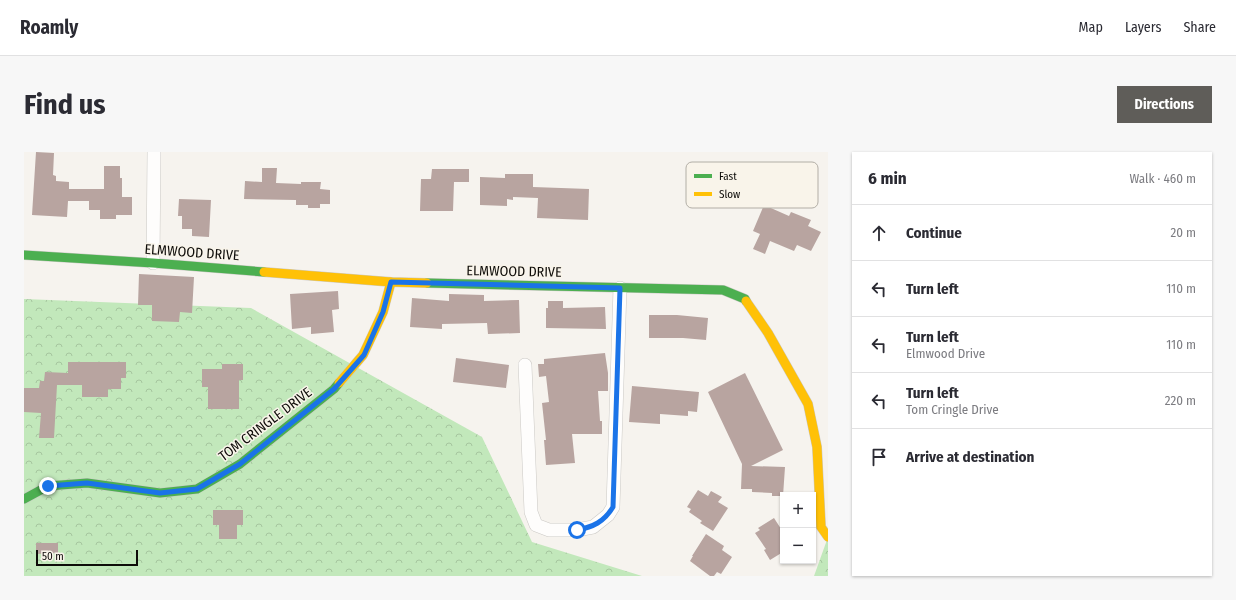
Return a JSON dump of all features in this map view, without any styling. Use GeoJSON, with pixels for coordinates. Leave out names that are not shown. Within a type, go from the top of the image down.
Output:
{"type":"FeatureCollection","features":[{"type":"Feature","properties":{"kind":"street"},"geometry":{"type":"LineString","coordinates":[[153,263],[154,152]]}},
{"type":"Feature","properties":{"kind":"street","name":"ELMWOOD DRIVE"},"geometry":{"type":"LineString","coordinates":[[24,255],[153,263],[391,282],[723,290],[744,299],[768,334],[808,404],[817,447],[821,527],[828,537]]}},
{"type":"Feature","properties":{"kind":"street","name":"TOM CRINGLE DRIVE"},"geometry":{"type":"LineString","coordinates":[[24,499],[48,486],[87,483],[160,493],[197,489],[240,464],[334,389],[364,355],[383,312],[391,282]]}},
{"type":"Feature","properties":{"kind":"street"},"geometry":{"type":"LineString","coordinates":[[525,365],[531,512],[536,524],[550,530],[577,530],[593,527],[608,515],[613,507],[620,288]]}},
{"type":"Feature","properties":{"kind":"green space"},"geometry":{"type":"Polygon","coordinates":[[[24,299],[251,308],[482,437],[532,542],[642,576],[24,576],[24,299]]]}},
{"type":"Feature","properties":{"kind":"green space"},"geometry":{"type":"Polygon","coordinates":[[[828,537],[828,576],[814,576],[828,537]]]}},
{"type":"Feature","properties":{"kind":"building"},"geometry":{"type":"Polygon","coordinates":[[[36,152],[54,153],[53,175],[56,176],[56,181],[69,182],[69,189],[104,189],[104,166],[120,166],[120,178],[122,178],[122,197],[132,197],[132,215],[116,215],[116,219],[100,219],[100,210],[89,210],[89,201],[68,201],[67,217],[32,215],[36,152]]]}},
{"type":"Feature","properties":{"kind":"building"},"geometry":{"type":"Polygon","coordinates":[[[262,168],[277,168],[276,183],[301,184],[301,182],[321,182],[320,189],[330,190],[330,204],[320,204],[320,208],[308,208],[308,205],[296,205],[296,200],[244,199],[245,181],[262,182],[262,168]]]}},
{"type":"Feature","properties":{"kind":"building"},"geometry":{"type":"Polygon","coordinates":[[[432,169],[469,169],[469,182],[454,182],[453,211],[420,211],[421,179],[431,179],[432,169]]]}},
{"type":"Feature","properties":{"kind":"building"},"geometry":{"type":"Polygon","coordinates":[[[505,174],[533,174],[533,187],[589,189],[588,220],[537,218],[538,198],[513,197],[513,200],[507,199],[507,206],[480,205],[480,177],[505,178],[505,174]]]}},
{"type":"Feature","properties":{"kind":"building"},"geometry":{"type":"Polygon","coordinates":[[[179,199],[211,200],[209,237],[192,236],[192,229],[182,229],[182,216],[178,216],[179,199]]]}},
{"type":"Feature","properties":{"kind":"building"},"geometry":{"type":"Polygon","coordinates":[[[763,208],[771,208],[789,216],[791,212],[811,220],[808,226],[821,232],[811,251],[797,245],[794,251],[770,241],[765,254],[753,249],[760,234],[753,231],[763,208]]]}},
{"type":"Feature","properties":{"kind":"building"},"geometry":{"type":"Polygon","coordinates":[[[139,274],[194,277],[192,313],[180,312],[179,322],[152,321],[152,305],[138,305],[139,274]]]}},
{"type":"Feature","properties":{"kind":"building"},"geometry":{"type":"Polygon","coordinates":[[[338,291],[339,309],[332,310],[334,332],[311,334],[311,327],[292,329],[290,294],[338,291]]]}},
{"type":"Feature","properties":{"kind":"building"},"geometry":{"type":"Polygon","coordinates":[[[449,294],[484,295],[484,301],[519,300],[520,333],[488,334],[487,323],[442,324],[442,329],[410,327],[412,298],[449,301],[449,294]]]}},
{"type":"Feature","properties":{"kind":"building"},"geometry":{"type":"Polygon","coordinates":[[[548,301],[563,301],[563,308],[605,307],[606,329],[546,328],[546,308],[548,308],[548,301]]]}},
{"type":"Feature","properties":{"kind":"building"},"geometry":{"type":"Polygon","coordinates":[[[649,315],[677,315],[708,318],[706,340],[649,338],[649,315]]]}},
{"type":"Feature","properties":{"kind":"building"},"geometry":{"type":"Polygon","coordinates":[[[605,353],[608,373],[608,391],[598,391],[600,421],[602,421],[602,434],[572,434],[575,463],[546,465],[544,440],[546,440],[542,403],[549,402],[546,376],[539,377],[538,364],[544,364],[544,359],[605,353]]]}},
{"type":"Feature","properties":{"kind":"building"},"geometry":{"type":"Polygon","coordinates":[[[456,358],[509,365],[506,388],[453,382],[456,358]]]}},
{"type":"Feature","properties":{"kind":"building"},"geometry":{"type":"Polygon","coordinates":[[[68,362],[126,362],[126,378],[121,378],[121,389],[108,389],[108,397],[82,397],[82,385],[57,385],[54,438],[39,438],[41,413],[24,412],[24,388],[39,388],[40,381],[44,381],[45,372],[68,373],[68,362]]]}},
{"type":"Feature","properties":{"kind":"building"},"geometry":{"type":"Polygon","coordinates":[[[222,364],[243,364],[243,380],[239,380],[239,409],[208,409],[208,387],[202,387],[202,369],[222,369],[222,364]]]}},
{"type":"Feature","properties":{"kind":"building"},"geometry":{"type":"Polygon","coordinates":[[[745,373],[783,450],[751,466],[785,467],[783,492],[780,492],[780,496],[772,496],[772,493],[752,492],[752,489],[741,489],[742,464],[708,392],[745,373]]]}},
{"type":"Feature","properties":{"kind":"building"},"geometry":{"type":"Polygon","coordinates":[[[632,386],[699,392],[697,412],[688,411],[688,416],[660,414],[660,424],[629,422],[632,386]]]}},
{"type":"Feature","properties":{"kind":"building"},"geometry":{"type":"Polygon","coordinates":[[[698,490],[708,496],[711,491],[722,497],[718,502],[728,508],[713,531],[700,523],[702,521],[689,512],[691,509],[687,507],[698,490]]]}},
{"type":"Feature","properties":{"kind":"building"},"geometry":{"type":"Polygon","coordinates":[[[213,510],[243,510],[243,525],[237,525],[237,539],[219,539],[219,525],[213,525],[213,510]]]}},
{"type":"Feature","properties":{"kind":"building"},"geometry":{"type":"Polygon","coordinates":[[[774,518],[780,527],[780,554],[770,560],[764,550],[766,549],[755,533],[760,530],[758,528],[774,518]]]}},
{"type":"Feature","properties":{"kind":"building"},"geometry":{"type":"Polygon","coordinates":[[[706,534],[724,546],[722,550],[732,557],[721,574],[717,572],[714,576],[710,576],[690,561],[706,534]]]}},
{"type":"Feature","properties":{"kind":"building"},"geometry":{"type":"Polygon","coordinates":[[[36,543],[58,543],[58,553],[36,554],[36,543]]]}},
{"type":"Feature","properties":{"kind":"traffic: fast"},"geometry":{"type":"LineString","coordinates":[[24,255],[264,272]]}},
{"type":"Feature","properties":{"kind":"traffic: fast"},"geometry":{"type":"LineString","coordinates":[[427,283],[723,290],[745,299],[746,301]]}},
{"type":"Feature","properties":{"kind":"traffic: fast"},"geometry":{"type":"LineString","coordinates":[[24,499],[48,486],[87,483],[160,493],[197,489],[240,464],[334,389],[339,383]]}},
{"type":"Feature","properties":{"kind":"traffic: slow"},"geometry":{"type":"LineString","coordinates":[[264,272],[391,282],[427,283]]}},
{"type":"Feature","properties":{"kind":"traffic: slow"},"geometry":{"type":"LineString","coordinates":[[339,383],[363,355],[383,312],[391,282]]}},
{"type":"Feature","properties":{"kind":"traffic: slow"},"geometry":{"type":"LineString","coordinates":[[746,301],[768,333],[808,404],[817,447],[821,527],[828,537]]}},
{"type":"Feature","properties":{"kind":"route"},"geometry":{"type":"LineString","coordinates":[[48,486],[87,483],[160,493],[197,489],[240,464],[334,389],[364,355],[383,312],[391,282],[620,288],[613,507],[608,515],[593,527],[577,530]]}}]}
